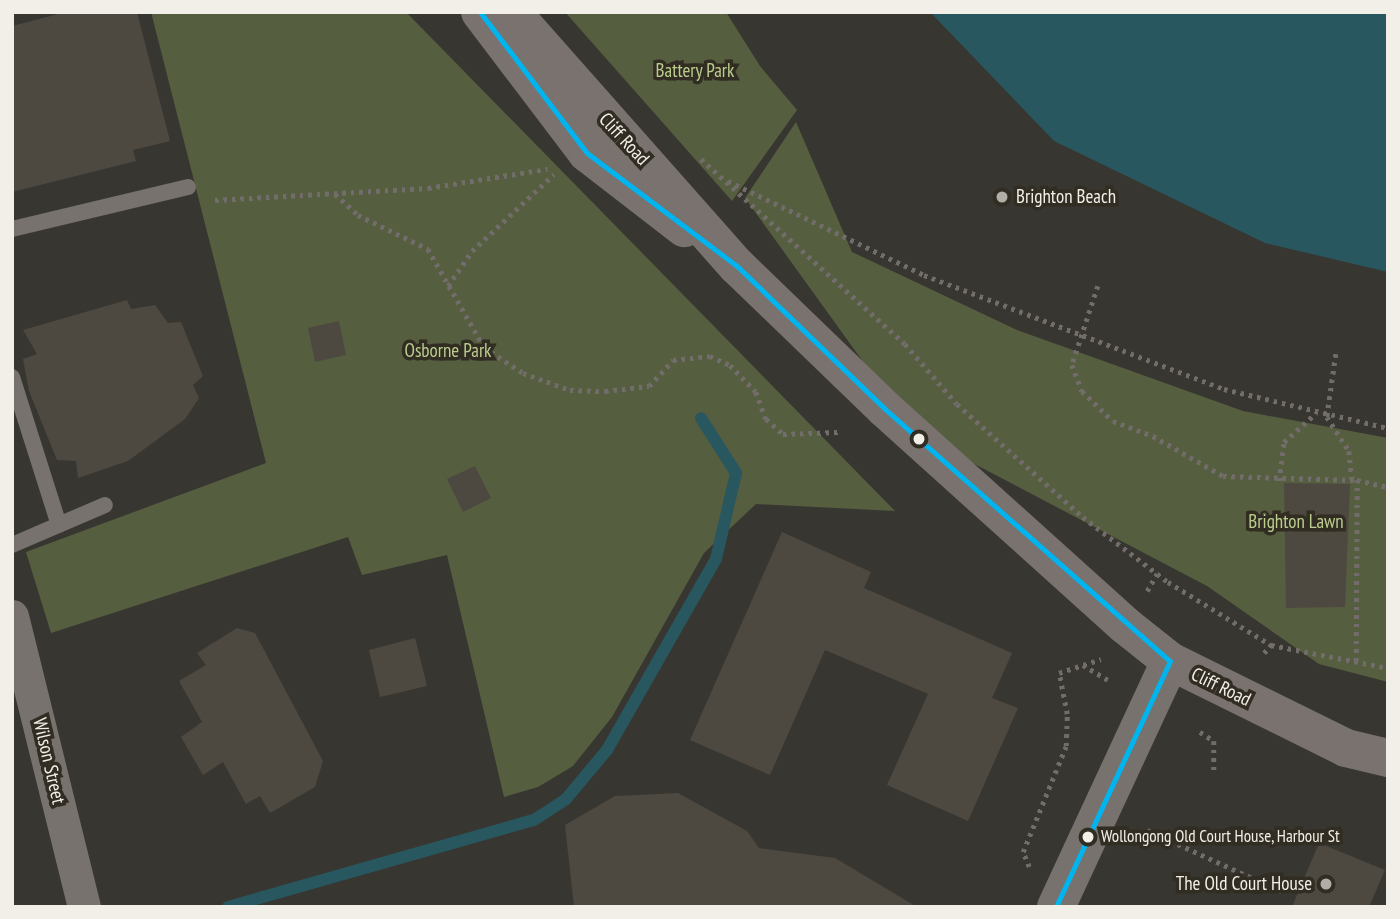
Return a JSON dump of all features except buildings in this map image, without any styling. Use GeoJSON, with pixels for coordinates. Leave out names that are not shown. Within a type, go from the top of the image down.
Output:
{"type":"FeatureCollection","features":[{"type":"Feature","properties":{"kind":"main road","name":"Cliff Road"},"geometry":{"type":"LineString","coordinates":[[480,12],[587,153],[737,266]]}},
{"type":"Feature","properties":{"kind":"main road","name":"Cliff Road"},"geometry":{"type":"LineString","coordinates":[[512,12],[737,266],[885,409],[1170,661],[1346,748],[1388,758]]}},
{"type":"Feature","properties":{"kind":"street","name":"Wilson Street"},"geometry":{"type":"LineString","coordinates":[[12,616],[84,907]]}},
{"type":"Feature","properties":{"kind":"street"},"geometry":{"type":"LineString","coordinates":[[1056,907],[1170,661]]}},
{"type":"Feature","properties":{"kind":"lane"},"geometry":{"type":"LineString","coordinates":[[12,229],[188,187]]}},
{"type":"Feature","properties":{"kind":"lane"},"geometry":{"type":"LineString","coordinates":[[12,377],[59,525]]}},
{"type":"Feature","properties":{"kind":"lane"},"geometry":{"type":"LineString","coordinates":[[12,545],[105,505]]}},
{"type":"Feature","properties":{"kind":"path"},"geometry":{"type":"LineString","coordinates":[[692,152],[905,344],[967,412],[1083,517],[1157,574],[1271,645],[1388,668]]}},
{"type":"Feature","properties":{"kind":"path"},"geometry":{"type":"LineString","coordinates":[[203,202],[428,188],[562,166],[472,251],[448,286]]}},
{"type":"Feature","properties":{"kind":"path"},"geometry":{"type":"LineString","coordinates":[[720,178],[924,275],[1224,389],[1327,417],[1388,428]]}},
{"type":"Feature","properties":{"kind":"path"},"geometry":{"type":"LineString","coordinates":[[335,194],[358,215],[428,249],[484,347],[546,381],[570,390],[649,386],[673,360],[710,356],[730,365],[756,391],[766,419],[783,434],[838,432]]}},
{"type":"Feature","properties":{"kind":"path"},"geometry":{"type":"LineString","coordinates":[[1098,286],[1072,365],[1077,383],[1113,421],[1153,436],[1223,476],[1279,481],[1355,479],[1388,486]]}},
{"type":"Feature","properties":{"kind":"path"},"geometry":{"type":"LineString","coordinates":[[1336,354],[1327,417],[1352,463]]}},
{"type":"Feature","properties":{"kind":"path"},"geometry":{"type":"LineString","coordinates":[[1279,481],[1284,442],[1316,414]]}},
{"type":"Feature","properties":{"kind":"path"},"geometry":{"type":"LineString","coordinates":[[1341,442],[1352,463],[1355,479],[1356,661]]}},
{"type":"Feature","properties":{"kind":"path"},"geometry":{"type":"LineString","coordinates":[[1146,593],[1157,574]]}},
{"type":"Feature","properties":{"kind":"path"},"geometry":{"type":"LineString","coordinates":[[1264,653],[1271,645]]}},
{"type":"Feature","properties":{"kind":"path"},"geometry":{"type":"LineString","coordinates":[[1023,852],[1066,746],[1067,714],[1059,673],[1105,658]]}},
{"type":"Feature","properties":{"kind":"path"},"geometry":{"type":"LineString","coordinates":[[1082,665],[1108,680]]}},
{"type":"Feature","properties":{"kind":"path"},"geometry":{"type":"LineString","coordinates":[[1200,733],[1214,741],[1213,771]]}},
{"type":"Feature","properties":{"kind":"path"},"geometry":{"type":"LineString","coordinates":[[1147,830],[1283,892]]}},
{"type":"Feature","properties":{"kind":"green space","name":"Osborne Park"},"geometry":{"type":"Polygon","coordinates":[[[151,12],[406,12],[895,511],[756,504],[704,553],[612,717],[573,766],[538,787],[504,797],[447,555],[362,575],[348,537],[51,633],[26,552],[266,463],[151,12]]]}},
{"type":"Feature","properties":{"kind":"green space","name":"Battery Park"},"geometry":{"type":"Polygon","coordinates":[[[565,12],[726,12],[760,66],[797,110],[732,201],[565,12]]]}},
{"type":"Feature","properties":{"kind":"green space","name":"Brighton Lawn"},"geometry":{"type":"Polygon","coordinates":[[[796,122],[852,252],[1017,330],[1243,411],[1388,438],[1388,682],[1319,664],[1207,586],[965,459],[864,363],[745,198],[796,122]]]}},
{"type":"Feature","properties":{"kind":"water"},"geometry":{"type":"Polygon","coordinates":[[[930,12],[1388,12],[1388,272],[1265,243],[1054,141],[930,12]]]}},
{"type":"Feature","properties":{"kind":"waterway"},"geometry":{"type":"LineString","coordinates":[[228,907],[534,820],[566,799],[607,750],[716,559],[736,473],[701,418]]}},
{"type":"Feature","properties":{"kind":"transit line"},"geometry":{"type":"LineString","coordinates":[[480,12],[587,153],[737,266],[885,409],[1170,661],[1056,907]]}},
{"type":"Feature","properties":{"kind":"place","name":"Brighton Beach"},"geometry":{"type":"Point","coordinates":[1002,197]}},
{"type":"Feature","properties":{"kind":"place","name":"Wollongong Old Court House, Harbour St"},"geometry":{"type":"Point","coordinates":[1088,837]}},
{"type":"Feature","properties":{"kind":"place","name":"The Old Court House"},"geometry":{"type":"Point","coordinates":[1326,884]}}]}
